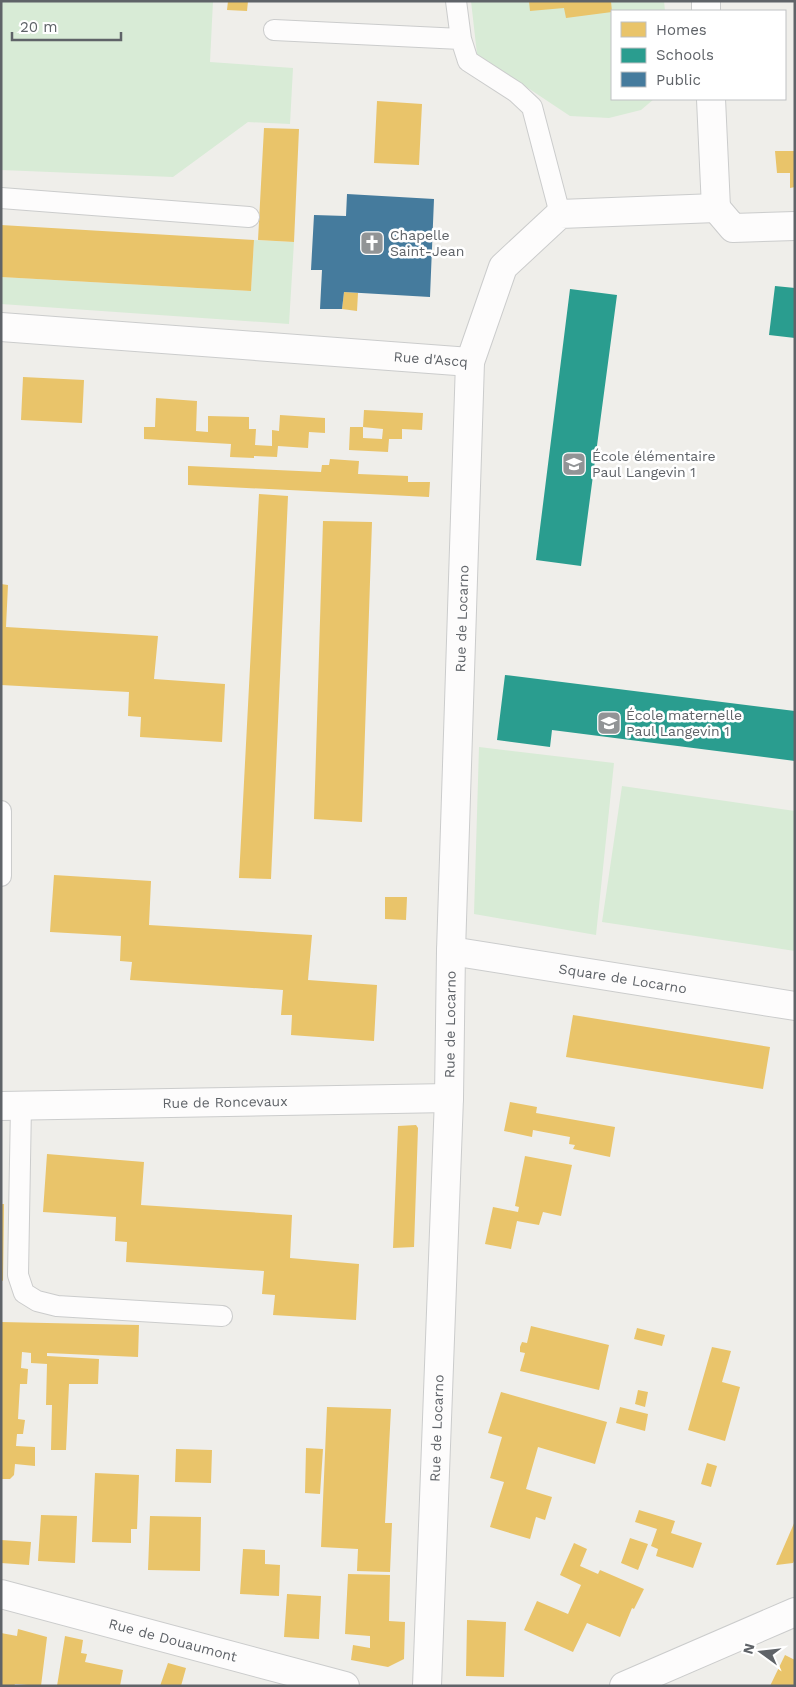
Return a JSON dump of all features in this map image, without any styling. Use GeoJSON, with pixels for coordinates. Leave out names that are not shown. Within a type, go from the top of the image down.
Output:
{"type":"FeatureCollection","features":[{"type":"Feature","properties":{"kind":"street"},"geometry":{"type":"LineString","coordinates":[[711,100],[716,208],[733,228],[795,226]]}},
{"type":"Feature","properties":{"kind":"street"},"geometry":{"type":"LineString","coordinates":[[560,214],[716,208]]}},
{"type":"Feature","properties":{"kind":"street","name":"Rue d'Ascq"},"geometry":{"type":"LineString","coordinates":[[1,327],[470,362],[503,267],[560,214]]}},
{"type":"Feature","properties":{"kind":"street","name":"Rue de Locarno"},"geometry":{"type":"LineString","coordinates":[[427,1686],[449,1098],[451,951],[470,362]]}},
{"type":"Feature","properties":{"kind":"street","name":"Square de Locarno"},"geometry":{"type":"LineString","coordinates":[[451,951],[795,1006]]}},
{"type":"Feature","properties":{"kind":"street","name":"Rue de Roncevaux"},"geometry":{"type":"LineString","coordinates":[[11,1105],[449,1098]]}},
{"type":"Feature","properties":{"kind":"street","name":"Rue de Douaumont"},"geometry":{"type":"LineString","coordinates":[[1,1594],[345,1686]]}},
{"type":"Feature","properties":{"kind":"street"},"geometry":{"type":"LineString","coordinates":[[624,1686],[795,1612]]}},
{"type":"Feature","properties":{"kind":"lane"},"geometry":{"type":"LineString","coordinates":[[456,1],[461,40],[468,61],[516,92],[532,107],[560,214]]}},
{"type":"Feature","properties":{"kind":"lane"},"geometry":{"type":"LineString","coordinates":[[274,30],[461,40]]}},
{"type":"Feature","properties":{"kind":"lane"},"geometry":{"type":"LineString","coordinates":[[1,198],[249,217]]}},
{"type":"Feature","properties":{"kind":"lane"},"geometry":{"type":"LineString","coordinates":[[1,811],[1,876]]}},
{"type":"Feature","properties":{"kind":"lane"},"geometry":{"type":"LineString","coordinates":[[11,1105],[18,1275],[24,1293],[37,1302],[57,1306],[222,1316]]}},
{"type":"Feature","properties":{"kind":"green space"},"geometry":{"type":"Polygon","coordinates":[[[1,1],[213,1],[210,62],[293,68],[290,124],[248,122],[173,177],[1,170],[1,1]]]}},
{"type":"Feature","properties":{"kind":"green space"},"geometry":{"type":"Polygon","coordinates":[[[471,1],[664,1],[665,10],[611,10],[611,100],[653,100],[641,110],[609,118],[570,116],[477,54],[471,1]]]}},
{"type":"Feature","properties":{"kind":"green space"},"geometry":{"type":"Polygon","coordinates":[[[254,240],[294,242],[289,324],[1,304],[1,277],[251,291],[254,240]]]}},
{"type":"Feature","properties":{"kind":"green space"},"geometry":{"type":"Polygon","coordinates":[[[479,747],[614,763],[596,935],[474,914],[479,747]]]}},
{"type":"Feature","properties":{"kind":"green space"},"geometry":{"type":"Polygon","coordinates":[[[622,786],[795,811],[795,951],[602,922],[622,786]]]}},
{"type":"Feature","properties":{"kind":"building: Homes"},"geometry":{"type":"Polygon","coordinates":[[[228,1],[248,1],[247,11],[227,10],[228,1]]]}},
{"type":"Feature","properties":{"kind":"building: Homes"},"geometry":{"type":"Polygon","coordinates":[[[529,1],[611,1],[612,10],[611,12],[566,18],[564,8],[530,11],[529,1]]]}},
{"type":"Feature","properties":{"kind":"building: Homes"},"geometry":{"type":"Polygon","coordinates":[[[377,101],[422,104],[419,165],[374,163],[377,101]]]}},
{"type":"Feature","properties":{"kind":"building: Homes"},"geometry":{"type":"Polygon","coordinates":[[[264,128],[299,129],[294,242],[258,240],[264,128]]]}},
{"type":"Feature","properties":{"kind":"building: Homes"},"geometry":{"type":"Polygon","coordinates":[[[775,151],[795,151],[795,187],[790,188],[790,173],[777,173],[775,151]]]}},
{"type":"Feature","properties":{"kind":"building: Homes"},"geometry":{"type":"Polygon","coordinates":[[[1,225],[254,240],[251,291],[1,277],[1,225]]]}},
{"type":"Feature","properties":{"kind":"building: Homes"},"geometry":{"type":"Polygon","coordinates":[[[344,292],[358,293],[357,311],[342,309],[344,292]]]}},
{"type":"Feature","properties":{"kind":"building: Homes"},"geometry":{"type":"Polygon","coordinates":[[[23,377],[84,380],[82,423],[21,420],[23,377]]]}},
{"type":"Feature","properties":{"kind":"building: Homes"},"geometry":{"type":"Polygon","coordinates":[[[156,398],[197,401],[196,431],[208,432],[208,416],[249,417],[249,429],[256,429],[255,445],[272,446],[272,430],[279,431],[280,415],[325,418],[325,433],[309,432],[308,448],[278,446],[277,457],[230,457],[231,444],[144,439],[144,427],[155,427],[156,398]]]}},
{"type":"Feature","properties":{"kind":"building: Homes"},"geometry":{"type":"Polygon","coordinates":[[[364,410],[423,413],[422,430],[402,429],[402,439],[389,439],[388,452],[349,450],[350,427],[363,427],[364,410]],[[363,427],[363,438],[382,439],[383,429],[363,427]]]}},
{"type":"Feature","properties":{"kind":"building: Homes"},"geometry":{"type":"Polygon","coordinates":[[[330,459],[359,461],[358,474],[408,476],[408,482],[430,482],[429,497],[188,485],[188,466],[321,472],[322,465],[329,465],[330,459]]]}},
{"type":"Feature","properties":{"kind":"building: Homes"},"geometry":{"type":"Polygon","coordinates":[[[259,494],[288,496],[271,879],[239,878],[259,494]]]}},
{"type":"Feature","properties":{"kind":"building: Homes"},"geometry":{"type":"Polygon","coordinates":[[[323,521],[372,522],[362,822],[314,819],[323,521]]]}},
{"type":"Feature","properties":{"kind":"building: Homes"},"geometry":{"type":"Polygon","coordinates":[[[1,584],[8,585],[6,627],[158,636],[154,679],[225,684],[222,742],[140,737],[141,717],[128,716],[129,692],[1,685],[1,584]]]}},
{"type":"Feature","properties":{"kind":"building: Homes"},"geometry":{"type":"Polygon","coordinates":[[[54,875],[151,881],[149,925],[312,935],[308,980],[377,985],[374,1041],[291,1035],[292,1015],[281,1015],[283,990],[130,980],[132,962],[120,961],[121,936],[50,932],[54,875]]]}},
{"type":"Feature","properties":{"kind":"building: Homes"},"geometry":{"type":"Polygon","coordinates":[[[385,897],[407,897],[406,920],[385,919],[385,897]]]}},
{"type":"Feature","properties":{"kind":"building: Homes"},"geometry":{"type":"Polygon","coordinates":[[[573,1015],[770,1047],[763,1089],[566,1057],[573,1015]]]}},
{"type":"Feature","properties":{"kind":"building: Homes"},"geometry":{"type":"Polygon","coordinates":[[[510,1102],[537,1107],[536,1113],[615,1127],[610,1157],[573,1149],[575,1145],[569,1144],[570,1137],[533,1130],[532,1137],[504,1131],[510,1102]]]}},
{"type":"Feature","properties":{"kind":"building: Homes"},"geometry":{"type":"Polygon","coordinates":[[[416,1125],[418,1128],[414,1247],[393,1248],[398,1126],[416,1125]]]}},
{"type":"Feature","properties":{"kind":"building: Homes"},"geometry":{"type":"Polygon","coordinates":[[[47,1154],[144,1162],[141,1205],[292,1215],[290,1258],[359,1264],[356,1320],[273,1315],[275,1295],[262,1294],[264,1271],[126,1262],[127,1242],[115,1241],[116,1217],[43,1212],[47,1154]]]}},
{"type":"Feature","properties":{"kind":"building: Homes"},"geometry":{"type":"Polygon","coordinates":[[[525,1156],[572,1165],[561,1216],[543,1212],[539,1225],[517,1221],[511,1249],[485,1244],[493,1207],[518,1212],[519,1207],[515,1206],[525,1156]]]}},
{"type":"Feature","properties":{"kind":"building: Homes"},"geometry":{"type":"Polygon","coordinates":[[[1,1204],[4,1204],[3,1281],[1,1280],[1,1204]]]}},
{"type":"Feature","properties":{"kind":"building: Homes"},"geometry":{"type":"Polygon","coordinates":[[[1,1322],[139,1325],[138,1357],[47,1353],[47,1356],[99,1359],[98,1384],[69,1384],[66,1450],[51,1450],[52,1405],[46,1405],[47,1364],[31,1363],[31,1353],[22,1352],[21,1368],[28,1369],[27,1384],[20,1384],[18,1419],[25,1420],[23,1434],[17,1434],[16,1446],[35,1447],[35,1466],[15,1464],[14,1475],[10,1479],[1,1479],[1,1322]]]}},
{"type":"Feature","properties":{"kind":"building: Homes"},"geometry":{"type":"Polygon","coordinates":[[[531,1326],[609,1345],[599,1390],[520,1371],[525,1353],[520,1352],[520,1347],[522,1342],[527,1343],[531,1326]]]}},
{"type":"Feature","properties":{"kind":"building: Homes"},"geometry":{"type":"Polygon","coordinates":[[[637,1328],[665,1335],[662,1346],[634,1339],[637,1328]]]}},
{"type":"Feature","properties":{"kind":"building: Homes"},"geometry":{"type":"Polygon","coordinates":[[[712,1347],[731,1351],[722,1382],[740,1387],[725,1441],[688,1430],[712,1347]]]}},
{"type":"Feature","properties":{"kind":"building: Homes"},"geometry":{"type":"Polygon","coordinates":[[[638,1390],[648,1392],[645,1407],[635,1404],[638,1390]]]}},
{"type":"Feature","properties":{"kind":"building: Homes"},"geometry":{"type":"Polygon","coordinates":[[[501,1392],[607,1422],[595,1464],[538,1447],[526,1489],[552,1497],[545,1520],[536,1517],[530,1539],[490,1527],[504,1482],[490,1478],[502,1437],[488,1433],[501,1392]]]}},
{"type":"Feature","properties":{"kind":"building: Homes"},"geometry":{"type":"Polygon","coordinates":[[[327,1407],[391,1409],[385,1523],[392,1523],[390,1572],[357,1571],[358,1549],[321,1547],[327,1407]]]}},
{"type":"Feature","properties":{"kind":"building: Homes"},"geometry":{"type":"Polygon","coordinates":[[[620,1407],[648,1414],[645,1431],[616,1423],[620,1407]]]}},
{"type":"Feature","properties":{"kind":"building: Homes"},"geometry":{"type":"Polygon","coordinates":[[[306,1448],[323,1449],[320,1494],[305,1493],[306,1448]]]}},
{"type":"Feature","properties":{"kind":"building: Homes"},"geometry":{"type":"Polygon","coordinates":[[[176,1449],[212,1450],[211,1483],[175,1482],[176,1449]]]}},
{"type":"Feature","properties":{"kind":"building: Homes"},"geometry":{"type":"Polygon","coordinates":[[[707,1463],[717,1466],[711,1487],[701,1484],[707,1463]]]}},
{"type":"Feature","properties":{"kind":"building: Homes"},"geometry":{"type":"Polygon","coordinates":[[[95,1473],[139,1475],[137,1529],[131,1529],[131,1543],[92,1542],[95,1473]]]}},
{"type":"Feature","properties":{"kind":"building: Homes"},"geometry":{"type":"Polygon","coordinates":[[[639,1510],[675,1521],[671,1533],[702,1543],[693,1568],[656,1556],[658,1549],[651,1546],[657,1529],[635,1522],[639,1510]]]}},
{"type":"Feature","properties":{"kind":"building: Homes"},"geometry":{"type":"Polygon","coordinates":[[[41,1515],[77,1516],[75,1563],[38,1561],[41,1515]]]}},
{"type":"Feature","properties":{"kind":"building: Homes"},"geometry":{"type":"Polygon","coordinates":[[[150,1516],[201,1517],[200,1571],[148,1570],[150,1516]]]}},
{"type":"Feature","properties":{"kind":"building: Homes"},"geometry":{"type":"Polygon","coordinates":[[[795,1521],[795,1559],[793,1563],[776,1565],[795,1521]]]}},
{"type":"Feature","properties":{"kind":"building: Homes"},"geometry":{"type":"Polygon","coordinates":[[[630,1538],[648,1544],[638,1570],[621,1563],[630,1538]]]}},
{"type":"Feature","properties":{"kind":"building: Homes"},"geometry":{"type":"Polygon","coordinates":[[[1,1540],[31,1542],[29,1565],[1,1563],[1,1540]]]}},
{"type":"Feature","properties":{"kind":"building: Homes"},"geometry":{"type":"Polygon","coordinates":[[[574,1543],[587,1549],[580,1566],[598,1574],[600,1570],[644,1589],[634,1609],[632,1608],[620,1637],[587,1623],[573,1652],[524,1630],[537,1601],[568,1614],[581,1585],[560,1575],[574,1543]]]}},
{"type":"Feature","properties":{"kind":"building: Homes"},"geometry":{"type":"Polygon","coordinates":[[[243,1549],[265,1550],[265,1564],[280,1565],[279,1596],[240,1594],[243,1549]]]}},
{"type":"Feature","properties":{"kind":"building: Homes"},"geometry":{"type":"Polygon","coordinates":[[[348,1574],[390,1575],[389,1621],[405,1622],[404,1659],[388,1667],[351,1660],[353,1645],[370,1648],[370,1636],[345,1634],[348,1574]]]}},
{"type":"Feature","properties":{"kind":"building: Homes"},"geometry":{"type":"Polygon","coordinates":[[[287,1594],[321,1596],[319,1639],[284,1637],[287,1594]]]}},
{"type":"Feature","properties":{"kind":"building: Homes"},"geometry":{"type":"Polygon","coordinates":[[[467,1620],[506,1622],[504,1677],[466,1676],[467,1620]]]}},
{"type":"Feature","properties":{"kind":"building: Homes"},"geometry":{"type":"Polygon","coordinates":[[[18,1629],[47,1637],[41,1686],[15,1684],[14,1686],[1,1686],[1,1633],[17,1636],[18,1629]]]}},
{"type":"Feature","properties":{"kind":"building: Homes"},"geometry":{"type":"Polygon","coordinates":[[[65,1636],[83,1640],[81,1653],[87,1654],[85,1662],[123,1670],[120,1686],[57,1686],[65,1636]]]}},
{"type":"Feature","properties":{"kind":"building: Homes"},"geometry":{"type":"Polygon","coordinates":[[[785,1655],[795,1660],[795,1686],[770,1686],[785,1655]]]}},
{"type":"Feature","properties":{"kind":"building: Homes"},"geometry":{"type":"Polygon","coordinates":[[[168,1663],[186,1668],[181,1686],[160,1686],[168,1663]]]}},
{"type":"Feature","properties":{"kind":"building: Schools"},"geometry":{"type":"Polygon","coordinates":[[[775,286],[795,288],[795,338],[769,335],[775,286]]]}},
{"type":"Feature","properties":{"kind":"building: Schools"},"geometry":{"type":"Polygon","coordinates":[[[570,289],[617,295],[581,566],[536,560],[570,289]]]}},
{"type":"Feature","properties":{"kind":"building: Schools"},"geometry":{"type":"Polygon","coordinates":[[[505,675],[795,711],[795,761],[552,730],[550,747],[497,740],[505,675]]]}},
{"type":"Feature","properties":{"kind":"building: Public","name":"Chapelle Saint-Jean"},"geometry":{"type":"Polygon","coordinates":[[[347,194],[434,199],[430,297],[344,292],[342,309],[320,309],[322,270],[311,270],[314,215],[346,216],[347,194]]]}},
{"type":"Feature","properties":{"kind":"place","name":"Chapelle Saint-Jean"},"geometry":{"type":"Point","coordinates":[372,243]}},
{"type":"Feature","properties":{"kind":"place","name":"École élémentaire Paul Langevin 1"},"geometry":{"type":"Point","coordinates":[574,464]}},
{"type":"Feature","properties":{"kind":"place","name":"École maternelle Paul Langevin 1"},"geometry":{"type":"Point","coordinates":[609,723]}}]}
